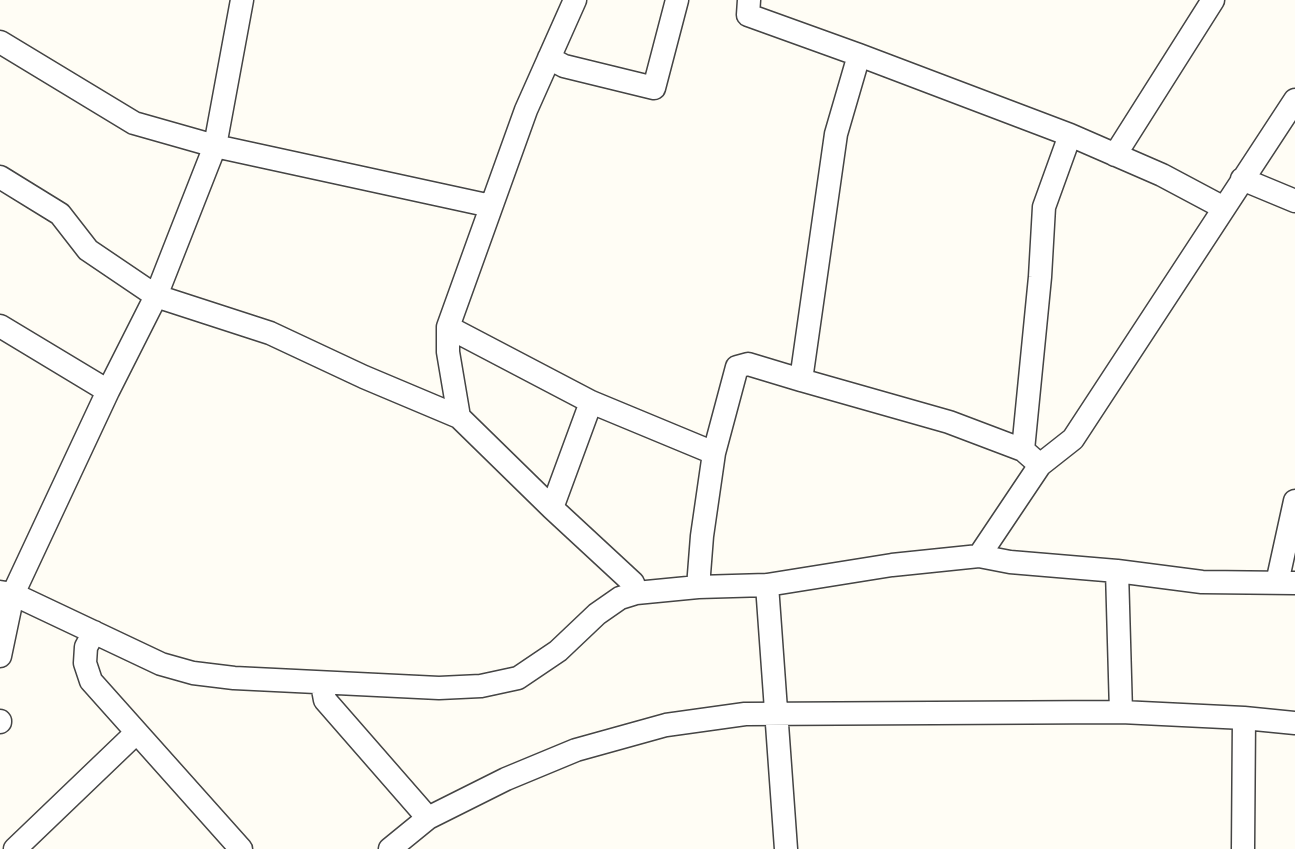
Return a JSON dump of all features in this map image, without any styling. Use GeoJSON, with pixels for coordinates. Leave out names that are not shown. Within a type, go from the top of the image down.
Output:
{"type":"FeatureCollection","features":[{"type":"Feature","properties":{"kind":"street"},"geometry":{"type":"LineString","coordinates":[[0,656],[7,593],[156,296],[215,146],[242,0]]}},
{"type":"Feature","properties":{"kind":"street"},"geometry":{"type":"LineString","coordinates":[[459,418],[448,352],[448,328],[526,110],[575,0]]}},
{"type":"Feature","properties":{"kind":"street"},"geometry":{"type":"LineString","coordinates":[[548,58],[564,66],[654,88],[677,0]]}},
{"type":"Feature","properties":{"kind":"street"},"geometry":{"type":"LineString","coordinates":[[750,0],[748,15],[1070,135],[1162,175],[1224,208]]}},
{"type":"Feature","properties":{"kind":"street"},"geometry":{"type":"LineString","coordinates":[[1115,155],[1213,0]]}},
{"type":"Feature","properties":{"kind":"street"},"geometry":{"type":"LineString","coordinates":[[0,42],[134,124],[215,146],[491,206]]}},
{"type":"Feature","properties":{"kind":"street"},"geometry":{"type":"LineString","coordinates":[[801,380],[836,134],[859,55]]}},
{"type":"Feature","properties":{"kind":"street"},"geometry":{"type":"LineString","coordinates":[[979,556],[1040,465],[1073,439],[1295,100]]}},
{"type":"Feature","properties":{"kind":"street"},"geometry":{"type":"LineString","coordinates":[[1023,450],[1040,277],[1044,207],[1070,135]]}},
{"type":"Feature","properties":{"kind":"street"},"geometry":{"type":"LineString","coordinates":[[0,178],[60,214],[88,250],[156,296],[270,333],[364,377],[459,418],[633,584],[636,593]]}},
{"type":"Feature","properties":{"kind":"street"},"geometry":{"type":"LineString","coordinates":[[1242,179],[1295,201]]}},
{"type":"Feature","properties":{"kind":"street"},"geometry":{"type":"LineString","coordinates":[[0,326],[108,391]]}},
{"type":"Feature","properties":{"kind":"street"},"geometry":{"type":"LineString","coordinates":[[448,328],[591,402],[714,453]]}},
{"type":"Feature","properties":{"kind":"street"},"geometry":{"type":"LineString","coordinates":[[698,587],[702,536],[714,453],[737,367],[748,364],[950,422],[1023,450],[1040,465]]}},
{"type":"Feature","properties":{"kind":"street"},"geometry":{"type":"LineString","coordinates":[[552,508],[591,402]]}},
{"type":"Feature","properties":{"kind":"street"},"geometry":{"type":"LineString","coordinates":[[7,593],[161,664],[193,673],[322,684],[439,688],[482,686],[518,678],[558,651],[597,614],[620,598],[636,593],[698,587],[766,585],[892,565],[979,556],[1010,562],[1118,571],[1202,582],[1286,583],[1295,501]]}},
{"type":"Feature","properties":{"kind":"street"},"geometry":{"type":"LineString","coordinates":[[1118,571],[1121,712]]}},
{"type":"Feature","properties":{"kind":"street"},"geometry":{"type":"LineString","coordinates":[[766,585],[786,849]]}},
{"type":"Feature","properties":{"kind":"street"},"geometry":{"type":"LineString","coordinates":[[94,632],[86,647],[85,663],[91,681],[241,849]]}},
{"type":"Feature","properties":{"kind":"street"},"geometry":{"type":"LineString","coordinates":[[322,684],[325,700],[428,818]]}},
{"type":"Feature","properties":{"kind":"street"},"geometry":{"type":"LineString","coordinates":[[390,849],[428,818],[506,779],[576,750],[666,725],[745,714],[1121,712],[1244,718],[1295,723]]}},
{"type":"Feature","properties":{"kind":"street"},"geometry":{"type":"LineString","coordinates":[[1243,849],[1244,718]]}},
{"type":"Feature","properties":{"kind":"street"},"geometry":{"type":"LineString","coordinates":[[15,849],[136,732]]}}]}
